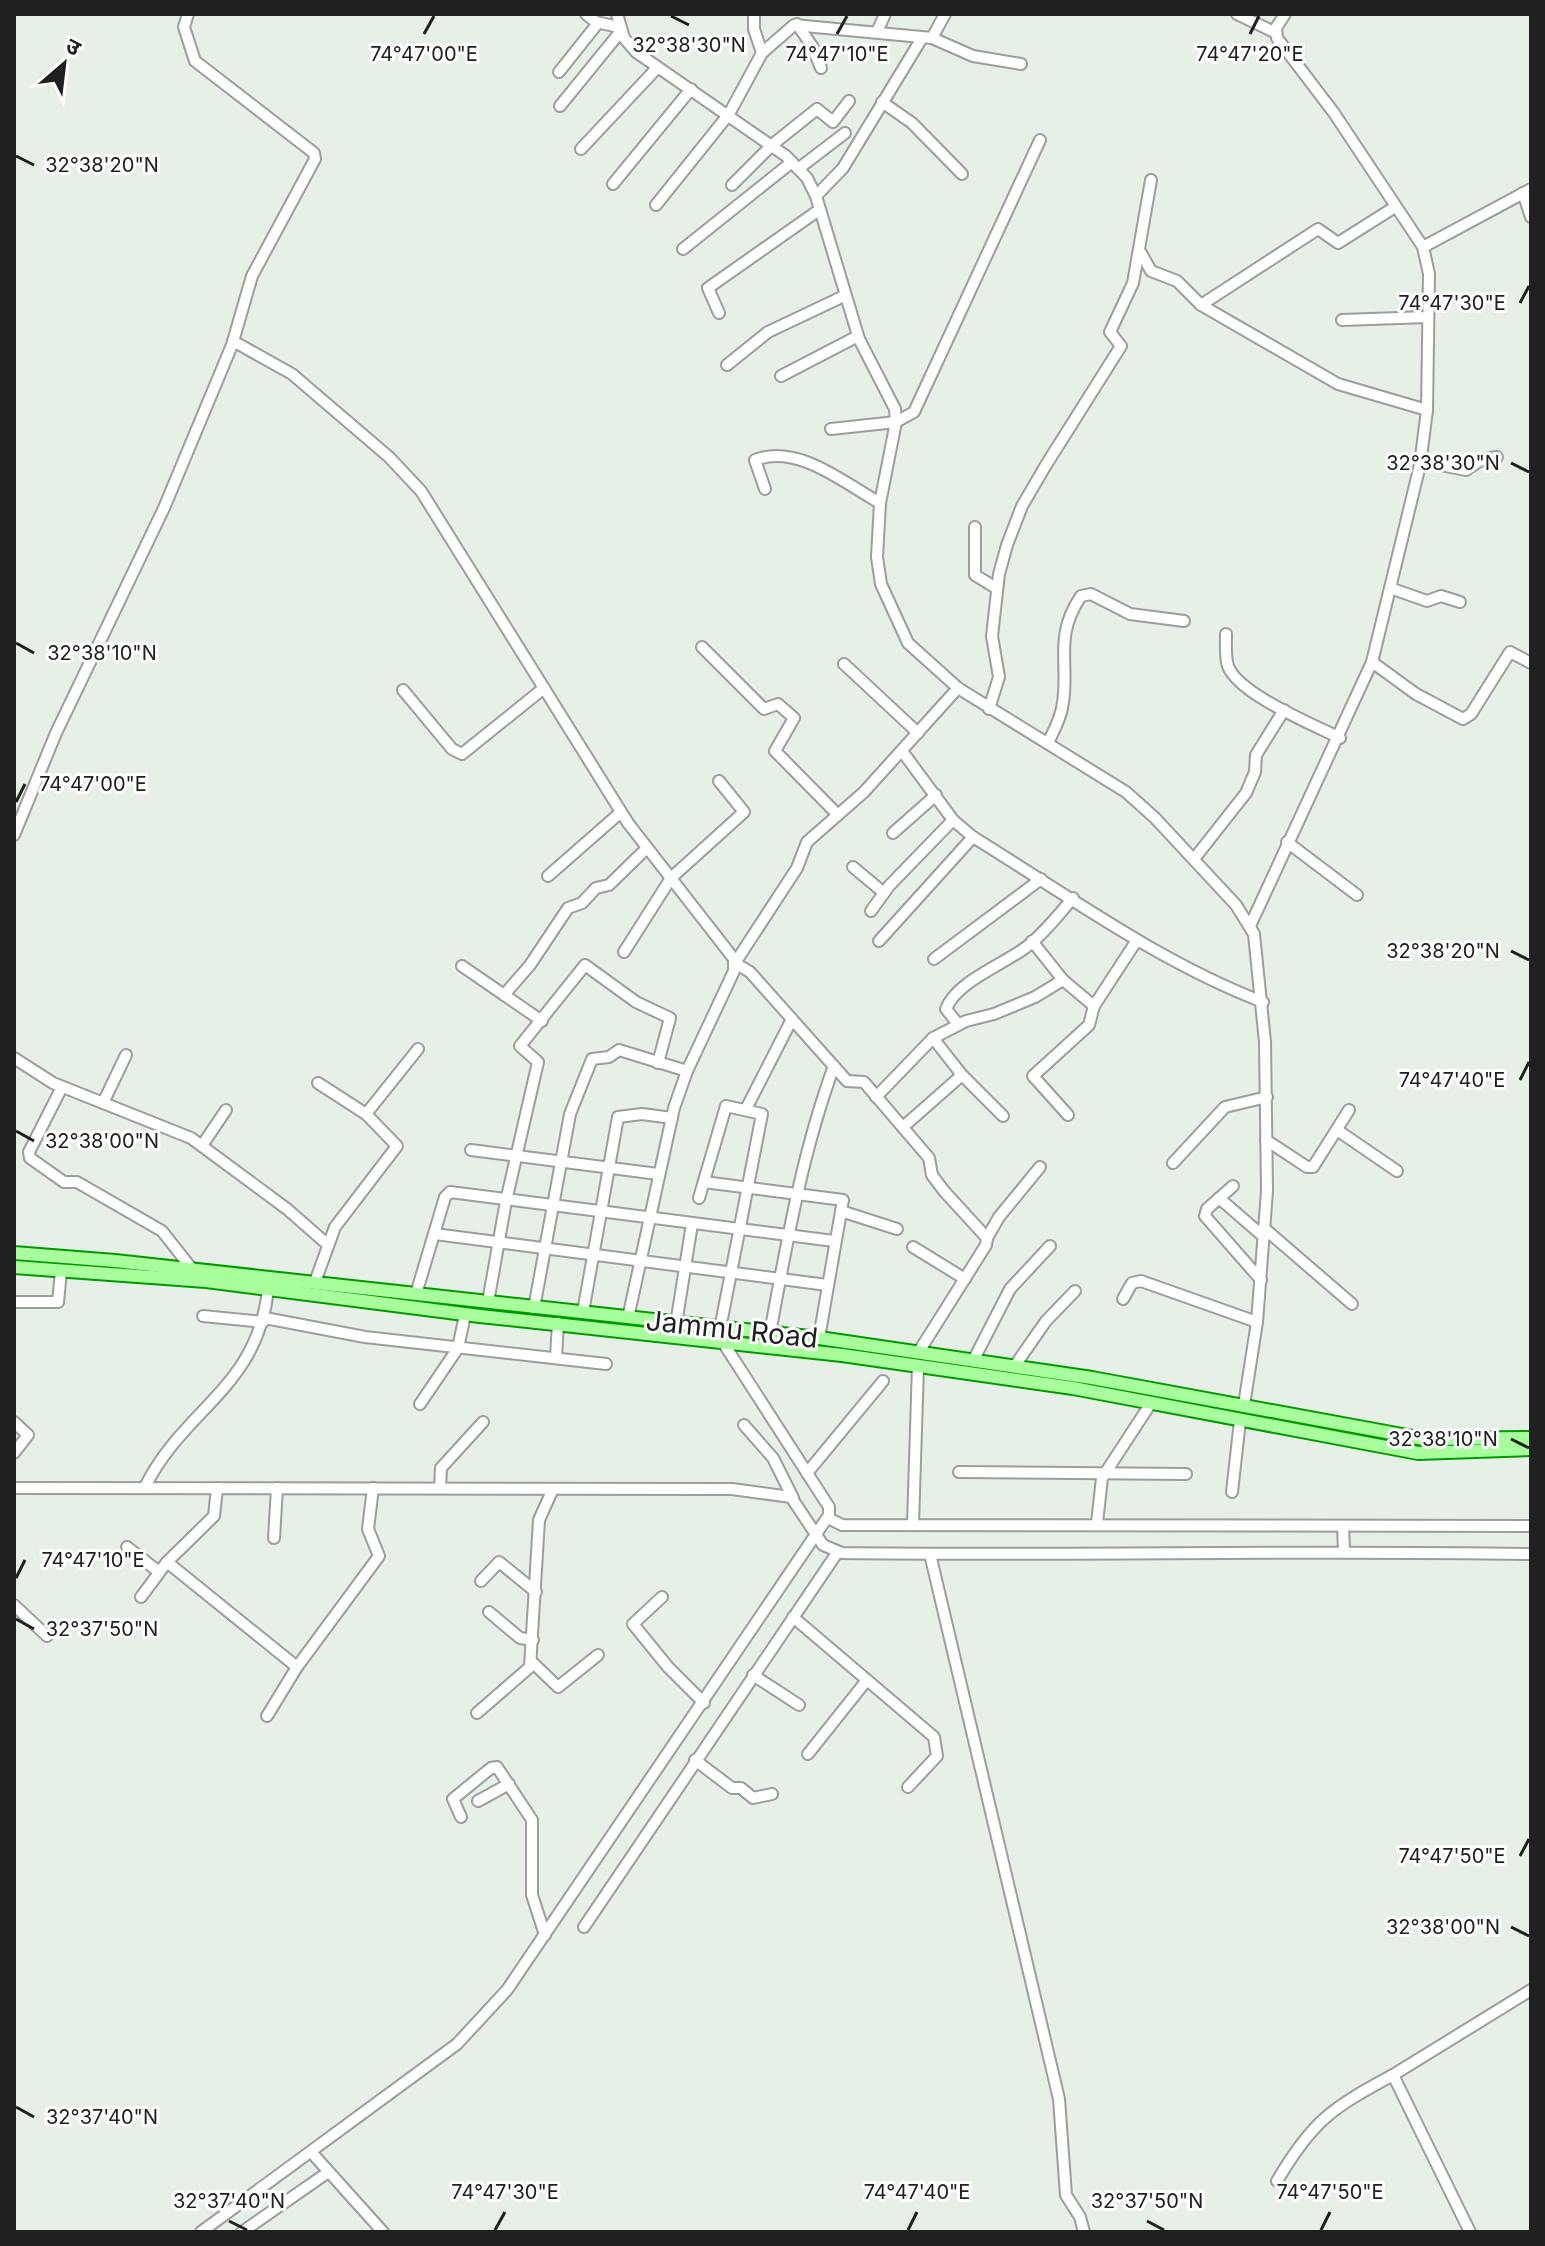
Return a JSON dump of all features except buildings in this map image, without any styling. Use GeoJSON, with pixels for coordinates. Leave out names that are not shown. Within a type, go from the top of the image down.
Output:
{"type":"FeatureCollection","features":[{"type":"Feature","properties":{"kind":"main road","name":"Jammu Road"},"geometry":{"type":"LineString","coordinates":[[14,1253],[192,1269],[819,1338],[918,1360],[973,1361],[1014,1367],[1445,1439],[1531,1438]]}},
{"type":"Feature","properties":{"kind":"main road"},"geometry":{"type":"LineString","coordinates":[[14,1267],[268,1289],[724,1344],[918,1360],[1418,1453],[1531,1449]]}},
{"type":"Feature","properties":{"kind":"street"},"geometry":{"type":"LineString","coordinates":[[14,835],[56,733],[164,508],[233,341],[252,276],[315,155],[195,61],[184,27],[188,14]]}},
{"type":"Feature","properties":{"kind":"street"},"geometry":{"type":"LineString","coordinates":[[586,14],[598,23],[620,29]]}},
{"type":"Feature","properties":{"kind":"street"},"geometry":{"type":"LineString","coordinates":[[617,14],[620,29],[629,45],[657,68],[772,145],[795,166],[816,196],[858,336],[892,398],[896,422],[880,503],[877,557],[881,584],[893,617],[908,643],[958,688],[1126,792],[1194,859],[1250,926],[1263,1002],[1267,1097],[1261,1280],[1244,1405]]}},
{"type":"Feature","properties":{"kind":"street"},"geometry":{"type":"LineString","coordinates":[[754,14],[754,29],[762,53]]}},
{"type":"Feature","properties":{"kind":"street"},"geometry":{"type":"LineString","coordinates":[[877,32],[885,14]]}},
{"type":"Feature","properties":{"kind":"street"},"geometry":{"type":"LineString","coordinates":[[816,196],[843,168],[882,102],[945,14]]}},
{"type":"Feature","properties":{"kind":"street"},"geometry":{"type":"LineString","coordinates":[[1237,14],[1254,25],[1276,33],[1334,113],[1423,247],[1429,274],[1427,410],[1420,461],[1372,662],[1340,738],[1287,842],[1250,926]]}},
{"type":"Feature","properties":{"kind":"street"},"geometry":{"type":"LineString","coordinates":[[1276,33],[1285,14]]}},
{"type":"Feature","properties":{"kind":"street"},"geometry":{"type":"LineString","coordinates":[[559,72],[598,23]]}},
{"type":"Feature","properties":{"kind":"street"},"geometry":{"type":"LineString","coordinates":[[797,24],[821,68]]}},
{"type":"Feature","properties":{"kind":"street"},"geometry":{"type":"LineString","coordinates":[[656,205],[729,114],[762,53],[797,24],[927,38],[973,56],[1021,64]]}},
{"type":"Feature","properties":{"kind":"street"},"geometry":{"type":"LineString","coordinates":[[560,106],[620,29]]}},
{"type":"Feature","properties":{"kind":"street"},"geometry":{"type":"LineString","coordinates":[[581,149],[657,68]]}},
{"type":"Feature","properties":{"kind":"street"},"geometry":{"type":"LineString","coordinates":[[613,184],[691,89]]}},
{"type":"Feature","properties":{"kind":"street"},"geometry":{"type":"LineString","coordinates":[[732,185],[772,145],[818,109],[833,122],[849,101]]}},
{"type":"Feature","properties":{"kind":"street"},"geometry":{"type":"LineString","coordinates":[[882,102],[912,123],[962,174]]}},
{"type":"Feature","properties":{"kind":"street"},"geometry":{"type":"LineString","coordinates":[[683,249],[845,133]]}},
{"type":"Feature","properties":{"kind":"street"},"geometry":{"type":"LineString","coordinates":[[831,429],[896,422],[910,417],[916,409],[1040,140]]}},
{"type":"Feature","properties":{"kind":"street"},"geometry":{"type":"LineString","coordinates":[[989,709],[999,677],[992,636],[996,588],[1007,545],[1022,506],[1121,346],[1110,332],[1129,297],[1151,180]]}},
{"type":"Feature","properties":{"kind":"street"},"geometry":{"type":"LineString","coordinates":[[1423,247],[1527,191],[1531,217]]}},
{"type":"Feature","properties":{"kind":"street"},"geometry":{"type":"LineString","coordinates":[[1201,305],[1318,229],[1338,243],[1395,207]]}},
{"type":"Feature","properties":{"kind":"street"},"geometry":{"type":"LineString","coordinates":[[719,313],[708,293],[710,286],[819,210]]}},
{"type":"Feature","properties":{"kind":"street"},"geometry":{"type":"LineString","coordinates":[[1140,251],[1151,271],[1177,281],[1201,305],[1338,384],[1427,410]]}},
{"type":"Feature","properties":{"kind":"street"},"geometry":{"type":"LineString","coordinates":[[727,365],[768,332],[844,296]]}},
{"type":"Feature","properties":{"kind":"street"},"geometry":{"type":"LineString","coordinates":[[1342,320],[1428,317]]}},
{"type":"Feature","properties":{"kind":"street"},"geometry":{"type":"LineString","coordinates":[[781,376],[858,336]]}},
{"type":"Feature","properties":{"kind":"street"},"geometry":{"type":"LineString","coordinates":[[233,341],[292,374],[407,475],[430,506],[621,812],[647,848],[735,963],[750,972],[849,1082],[864,1082],[929,1158],[932,1175],[987,1238]]}},
{"type":"Feature","properties":{"kind":"street"},"geometry":{"type":"LineString","coordinates":[[765,489],[755,460],[784,454],[811,465],[880,503]]}},
{"type":"Feature","properties":{"kind":"street"},"geometry":{"type":"LineString","coordinates":[[1420,461],[1466,470],[1481,460],[1497,457]]}},
{"type":"Feature","properties":{"kind":"street"},"geometry":{"type":"LineString","coordinates":[[975,527],[975,575],[996,588]]}},
{"type":"Feature","properties":{"kind":"street"},"geometry":{"type":"LineString","coordinates":[[1390,588],[1424,601],[1441,596],[1460,602]]}},
{"type":"Feature","properties":{"kind":"street"},"geometry":{"type":"LineString","coordinates":[[1048,743],[1063,705],[1061,650],[1067,626],[1081,596],[1091,594],[1130,614],[1184,621]]}},
{"type":"Feature","properties":{"kind":"street"},"geometry":{"type":"LineString","coordinates":[[1226,634],[1229,668],[1253,690],[1284,710],[1340,738]]}},
{"type":"Feature","properties":{"kind":"street"},"geometry":{"type":"LineString","coordinates":[[702,647],[764,709],[778,704],[794,718],[794,723],[775,751],[838,815]]}},
{"type":"Feature","properties":{"kind":"street"},"geometry":{"type":"LineString","coordinates":[[1372,662],[1416,694],[1463,719],[1471,714],[1510,652],[1531,663]]}},
{"type":"Feature","properties":{"kind":"street"},"geometry":{"type":"LineString","coordinates":[[844,664],[918,733]]}},
{"type":"Feature","properties":{"kind":"street"},"geometry":{"type":"LineString","coordinates":[[403,690],[452,749],[462,754],[544,688]]}},
{"type":"Feature","properties":{"kind":"street"},"geometry":{"type":"LineString","coordinates":[[628,1318],[672,1118],[687,1071],[735,963],[797,868],[807,842],[902,751],[958,688]]}},
{"type":"Feature","properties":{"kind":"street"},"geometry":{"type":"LineString","coordinates":[[1194,859],[1246,793],[1255,772],[1256,755],[1284,710]]}},
{"type":"Feature","properties":{"kind":"street"},"geometry":{"type":"LineString","coordinates":[[902,751],[953,820],[973,837],[1137,940],[1221,986],[1263,1002]]}},
{"type":"Feature","properties":{"kind":"street"},"geometry":{"type":"LineString","coordinates":[[624,952],[671,878],[744,812],[719,781]]}},
{"type":"Feature","properties":{"kind":"street"},"geometry":{"type":"LineString","coordinates":[[893,833],[936,795]]}},
{"type":"Feature","properties":{"kind":"street"},"geometry":{"type":"LineString","coordinates":[[548,876],[621,812]]}},
{"type":"Feature","properties":{"kind":"street"},"geometry":{"type":"LineString","coordinates":[[871,911],[953,820]]}},
{"type":"Feature","properties":{"kind":"street"},"geometry":{"type":"LineString","coordinates":[[879,941],[973,837]]}},
{"type":"Feature","properties":{"kind":"street"},"geometry":{"type":"LineString","coordinates":[[1287,842],[1357,895]]}},
{"type":"Feature","properties":{"kind":"street"},"geometry":{"type":"LineString","coordinates":[[504,995],[530,965],[568,908],[582,903],[598,887],[609,885],[647,848]]}},
{"type":"Feature","properties":{"kind":"street"},"geometry":{"type":"LineString","coordinates":[[853,867],[884,893]]}},
{"type":"Feature","properties":{"kind":"street"},"geometry":{"type":"LineString","coordinates":[[934,959],[1041,879]]}},
{"type":"Feature","properties":{"kind":"street"},"geometry":{"type":"LineString","coordinates":[[958,1024],[946,1009],[949,1003],[1032,941],[1073,898]]}},
{"type":"Feature","properties":{"kind":"street"},"geometry":{"type":"LineString","coordinates":[[1068,1115],[1033,1076],[1089,1025],[1094,1006],[1137,940]]}},
{"type":"Feature","properties":{"kind":"street"},"geometry":{"type":"LineString","coordinates":[[1032,941],[1063,980],[1094,1006]]}},
{"type":"Feature","properties":{"kind":"street"},"geometry":{"type":"LineString","coordinates":[[488,1302],[506,1201],[538,1062],[520,1048],[586,965],[636,1002],[670,1018],[658,1063]]}},
{"type":"Feature","properties":{"kind":"street"},"geometry":{"type":"LineString","coordinates":[[462,966],[542,1021]]}},
{"type":"Feature","properties":{"kind":"street"},"geometry":{"type":"LineString","coordinates":[[876,1097],[933,1038],[958,1024],[1035,997],[1063,980]]}},
{"type":"Feature","properties":{"kind":"street"},"geometry":{"type":"LineString","coordinates":[[746,1109],[792,1019]]}},
{"type":"Feature","properties":{"kind":"street"},"geometry":{"type":"LineString","coordinates":[[933,1038],[962,1075],[1003,1116]]}},
{"type":"Feature","properties":{"kind":"street"},"geometry":{"type":"LineString","coordinates":[[366,1114],[418,1049]]}},
{"type":"Feature","properties":{"kind":"street"},"geometry":{"type":"LineString","coordinates":[[534,1308],[570,1114],[592,1059],[609,1057],[619,1050],[687,1071]]}},
{"type":"Feature","properties":{"kind":"street"},"geometry":{"type":"LineString","coordinates":[[103,1103],[126,1055]]}},
{"type":"Feature","properties":{"kind":"street"},"geometry":{"type":"LineString","coordinates":[[14,1058],[62,1087],[203,1144],[294,1214],[327,1244]]}},
{"type":"Feature","properties":{"kind":"street"},"geometry":{"type":"LineString","coordinates":[[770,1333],[796,1193],[810,1137],[834,1066]]}},
{"type":"Feature","properties":{"kind":"street"},"geometry":{"type":"LineString","coordinates":[[903,1127],[962,1075]]}},
{"type":"Feature","properties":{"kind":"street"},"geometry":{"type":"LineString","coordinates":[[315,1282],[335,1227],[397,1146],[366,1114],[318,1083]]}},
{"type":"Feature","properties":{"kind":"street"},"geometry":{"type":"LineString","coordinates":[[62,1087],[29,1152],[30,1158],[64,1182],[77,1182],[162,1231],[192,1269]]}},
{"type":"Feature","properties":{"kind":"street"},"geometry":{"type":"LineString","coordinates":[[1173,1163],[1225,1107],[1267,1097]]}},
{"type":"Feature","properties":{"kind":"street"},"geometry":{"type":"LineString","coordinates":[[584,1927],[793,1617],[826,1536],[829,1507],[724,1344],[720,1329],[734,1272],[763,1116],[726,1106],[699,1198]]}},
{"type":"Feature","properties":{"kind":"street"},"geometry":{"type":"LineString","coordinates":[[203,1144],[226,1110]]}},
{"type":"Feature","properties":{"kind":"street"},"geometry":{"type":"LineString","coordinates":[[1266,1140],[1310,1168],[1315,1166],[1349,1110]]}},
{"type":"Feature","properties":{"kind":"street"},"geometry":{"type":"LineString","coordinates":[[583,1312],[620,1115],[672,1118]]}},
{"type":"Feature","properties":{"kind":"street"},"geometry":{"type":"LineString","coordinates":[[1337,1130],[1397,1171]]}},
{"type":"Feature","properties":{"kind":"street"},"geometry":{"type":"LineString","coordinates":[[471,1150],[658,1174]]}},
{"type":"Feature","properties":{"kind":"street"},"geometry":{"type":"LineString","coordinates":[[913,1524],[918,1360],[986,1245],[999,1217],[1040,1167]]}},
{"type":"Feature","properties":{"kind":"street"},"geometry":{"type":"LineString","coordinates":[[704,1182],[841,1198],[819,1338]]}},
{"type":"Feature","properties":{"kind":"street"},"geometry":{"type":"LineString","coordinates":[[1233,1186],[1206,1211],[1205,1216],[1261,1280]]}},
{"type":"Feature","properties":{"kind":"street"},"geometry":{"type":"LineString","coordinates":[[416,1294],[448,1193],[834,1241]]}},
{"type":"Feature","properties":{"kind":"street"},"geometry":{"type":"LineString","coordinates":[[1219,1198],[1352,1304]]}},
{"type":"Feature","properties":{"kind":"street"},"geometry":{"type":"LineString","coordinates":[[841,1211],[897,1229]]}},
{"type":"Feature","properties":{"kind":"street"},"geometry":{"type":"LineString","coordinates":[[676,1324],[692,1224]]}},
{"type":"Feature","properties":{"kind":"street"},"geometry":{"type":"LineString","coordinates":[[435,1234],[591,1257],[827,1285]]}},
{"type":"Feature","properties":{"kind":"street"},"geometry":{"type":"LineString","coordinates":[[973,1361],[1010,1289],[1050,1246]]}},
{"type":"Feature","properties":{"kind":"street"},"geometry":{"type":"LineString","coordinates":[[913,1247],[965,1279]]}},
{"type":"Feature","properties":{"kind":"street"},"geometry":{"type":"LineString","coordinates":[[14,1302],[56,1303],[61,1271]]}},
{"type":"Feature","properties":{"kind":"street"},"geometry":{"type":"LineString","coordinates":[[1123,1299],[1132,1283],[1141,1281],[1257,1322]]}},
{"type":"Feature","properties":{"kind":"street"},"geometry":{"type":"LineString","coordinates":[[145,1487],[157,1465],[249,1358],[265,1317],[268,1289]]}},
{"type":"Feature","properties":{"kind":"street"},"geometry":{"type":"LineString","coordinates":[[1014,1367],[1046,1321],[1075,1291]]}},
{"type":"Feature","properties":{"kind":"street"},"geometry":{"type":"LineString","coordinates":[[420,1404],[460,1340],[465,1315]]}},
{"type":"Feature","properties":{"kind":"street"},"geometry":{"type":"LineString","coordinates":[[203,1316],[265,1317],[460,1340],[606,1364]]}},
{"type":"Feature","properties":{"kind":"street"},"geometry":{"type":"LineString","coordinates":[[556,1355],[558,1323]]}},
{"type":"Feature","properties":{"kind":"street"},"geometry":{"type":"LineString","coordinates":[[807,1473],[883,1381]]}},
{"type":"Feature","properties":{"kind":"street"},"geometry":{"type":"LineString","coordinates":[[1097,1523],[1100,1485],[1151,1403]]}},
{"type":"Feature","properties":{"kind":"street"},"geometry":{"type":"LineString","coordinates":[[1232,1492],[1240,1421]]}},
{"type":"Feature","properties":{"kind":"street"},"geometry":{"type":"LineString","coordinates":[[14,1422],[28,1434],[14,1453]]}},
{"type":"Feature","properties":{"kind":"street"},"geometry":{"type":"LineString","coordinates":[[440,1488],[440,1470],[483,1422]]}},
{"type":"Feature","properties":{"kind":"street"},"geometry":{"type":"LineString","coordinates":[[744,1425],[773,1458],[788,1482],[793,1498],[826,1536],[930,1554],[1059,1556],[1344,1547],[1531,1554]]}},
{"type":"Feature","properties":{"kind":"street"},"geometry":{"type":"LineString","coordinates":[[959,1472],[1186,1474]]}},
{"type":"Feature","properties":{"kind":"street"},"geometry":{"type":"LineString","coordinates":[[14,1488],[732,1489],[793,1498]]}},
{"type":"Feature","properties":{"kind":"street"},"geometry":{"type":"LineString","coordinates":[[141,1597],[167,1562],[214,1516],[217,1488]]}},
{"type":"Feature","properties":{"kind":"street"},"geometry":{"type":"LineString","coordinates":[[274,1538],[277,1488]]}},
{"type":"Feature","properties":{"kind":"street"},"geometry":{"type":"LineString","coordinates":[[267,1716],[297,1667],[379,1556],[368,1529],[373,1488]]}},
{"type":"Feature","properties":{"kind":"street"},"geometry":{"type":"LineString","coordinates":[[477,1713],[529,1669],[532,1662],[539,1520],[553,1489]]}},
{"type":"Feature","properties":{"kind":"street"},"geometry":{"type":"LineString","coordinates":[[242,2232],[472,2030],[507,1990],[704,1703],[826,1536],[842,1525],[1531,1526]]}},
{"type":"Feature","properties":{"kind":"street"},"geometry":{"type":"LineString","coordinates":[[1344,1528],[1344,1547]]}},
{"type":"Feature","properties":{"kind":"street"},"geometry":{"type":"LineString","coordinates":[[127,1547],[159,1572]]}},
{"type":"Feature","properties":{"kind":"street"},"geometry":{"type":"LineString","coordinates":[[930,1554],[1059,2099],[1066,2195],[1080,2217],[1084,2232]]}},
{"type":"Feature","properties":{"kind":"street"},"geometry":{"type":"LineString","coordinates":[[167,1562],[297,1667]]}},
{"type":"Feature","properties":{"kind":"street"},"geometry":{"type":"LineString","coordinates":[[481,1581],[499,1562],[536,1592]]}},
{"type":"Feature","properties":{"kind":"street"},"geometry":{"type":"LineString","coordinates":[[662,1597],[633,1624],[668,1667],[704,1703]]}},
{"type":"Feature","properties":{"kind":"street"},"geometry":{"type":"LineString","coordinates":[[14,1605],[47,1636]]}},
{"type":"Feature","properties":{"kind":"street"},"geometry":{"type":"LineString","coordinates":[[489,1612],[520,1638],[533,1640]]}},
{"type":"Feature","properties":{"kind":"street"},"geometry":{"type":"LineString","coordinates":[[793,1617],[934,1737],[937,1756],[908,1787]]}},
{"type":"Feature","properties":{"kind":"street"},"geometry":{"type":"LineString","coordinates":[[532,1662],[558,1687],[598,1655]]}},
{"type":"Feature","properties":{"kind":"street"},"geometry":{"type":"LineString","coordinates":[[753,1675],[799,1705]]}},
{"type":"Feature","properties":{"kind":"street"},"geometry":{"type":"LineString","coordinates":[[808,1754],[867,1680]]}},
{"type":"Feature","properties":{"kind":"street"},"geometry":{"type":"LineString","coordinates":[[695,1760],[732,1788],[741,1788],[754,1798],[772,1794]]}},
{"type":"Feature","properties":{"kind":"street"},"geometry":{"type":"LineString","coordinates":[[461,1817],[453,1799],[491,1768],[498,1768],[532,1820],[532,1895],[545,1935]]}},
{"type":"Feature","properties":{"kind":"street"},"geometry":{"type":"LineString","coordinates":[[478,1801],[509,1784]]}},
{"type":"Feature","properties":{"kind":"street"},"geometry":{"type":"LineString","coordinates":[[1277,2181],[1300,2142],[1330,2110],[1531,1990]]}},
{"type":"Feature","properties":{"kind":"street"},"geometry":{"type":"LineString","coordinates":[[1393,2075],[1470,2232]]}},
{"type":"Feature","properties":{"kind":"street"},"geometry":{"type":"LineString","coordinates":[[201,2232],[320,2163]]}},
{"type":"Feature","properties":{"kind":"street"},"geometry":{"type":"LineString","coordinates":[[320,2163],[383,2232]]}}]}
